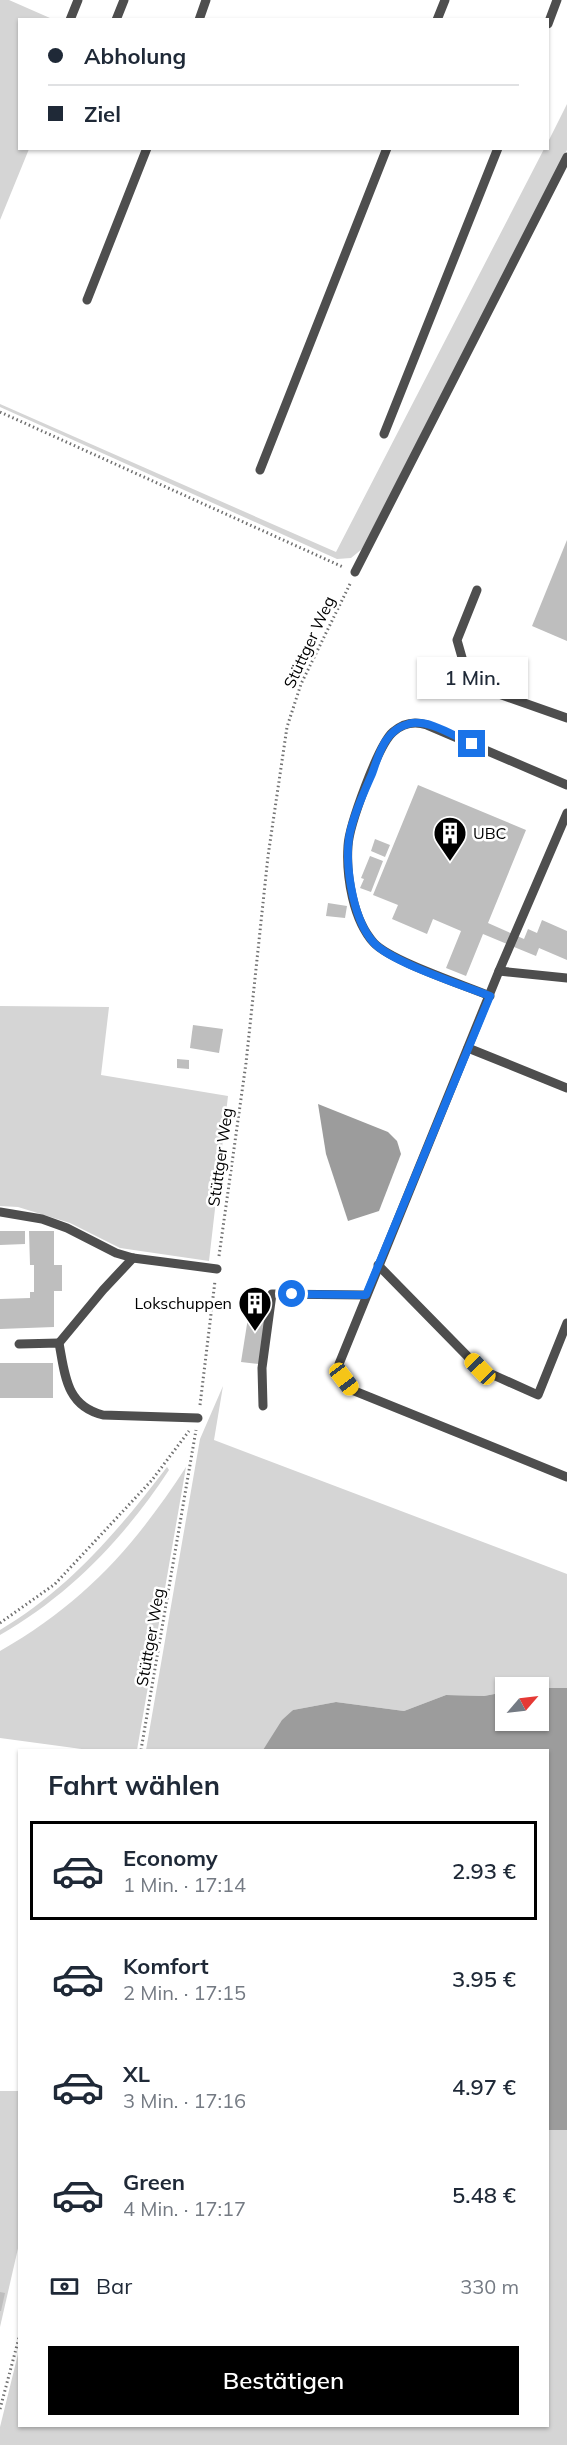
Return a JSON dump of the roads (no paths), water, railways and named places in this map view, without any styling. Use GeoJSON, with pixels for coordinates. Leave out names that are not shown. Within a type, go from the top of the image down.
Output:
{"type":"FeatureCollection","features":[{"type":"Feature","properties":{"kind":"lane"},"geometry":{"type":"LineString","coordinates":[[71,18],[78,0]]}},
{"type":"Feature","properties":{"kind":"lane"},"geometry":{"type":"LineString","coordinates":[[117,18],[124,0]]}},
{"type":"Feature","properties":{"kind":"lane"},"geometry":{"type":"LineString","coordinates":[[200,18],[206,0]]}},
{"type":"Feature","properties":{"kind":"lane"},"geometry":{"type":"LineString","coordinates":[[438,18],[445,0]]}},
{"type":"Feature","properties":{"kind":"lane"},"geometry":{"type":"LineString","coordinates":[[549,21],[557,0]]}},
{"type":"Feature","properties":{"kind":"lane"},"geometry":{"type":"LineString","coordinates":[[87,300],[146,150]]}},
{"type":"Feature","properties":{"kind":"lane"},"geometry":{"type":"LineString","coordinates":[[260,470],[386,150]]}},
{"type":"Feature","properties":{"kind":"lane"},"geometry":{"type":"LineString","coordinates":[[384,434],[497,150]]}},
{"type":"Feature","properties":{"kind":"lane"},"geometry":{"type":"LineString","coordinates":[[354,575],[567,158]]}},
{"type":"Feature","properties":{"kind":"lane"},"geometry":{"type":"LineString","coordinates":[[477,590],[457,640],[463,661],[496,693],[567,718]]}},
{"type":"Feature","properties":{"kind":"lane"},"geometry":{"type":"LineString","coordinates":[[490,996],[394,957],[375,944],[365,930],[354,901],[348,848],[351,825],[383,746],[393,732],[407,724],[420,723],[434,727],[567,785]]}},
{"type":"Feature","properties":{"kind":"lane"},"geometry":{"type":"LineString","coordinates":[[567,814],[499,971],[339,1364],[344,1379],[352,1390],[567,1477]]}},
{"type":"Feature","properties":{"kind":"lane"},"geometry":{"type":"LineString","coordinates":[[499,971],[567,978]]}},
{"type":"Feature","properties":{"kind":"lane"},"geometry":{"type":"LineString","coordinates":[[468,1048],[567,1088]]}},
{"type":"Feature","properties":{"kind":"lane"},"geometry":{"type":"LineString","coordinates":[[0,1212],[34,1218],[67,1228],[116,1253],[133,1258],[217,1269]]}},
{"type":"Feature","properties":{"kind":"lane"},"geometry":{"type":"LineString","coordinates":[[19,1344],[59,1343],[133,1258]]}},
{"type":"Feature","properties":{"kind":"lane"},"geometry":{"type":"LineString","coordinates":[[378,1265],[480,1369],[538,1395],[567,1323]]}},
{"type":"Feature","properties":{"kind":"lane"},"geometry":{"type":"LineString","coordinates":[[262,1406],[262,1368],[272,1294],[366,1295]]}},
{"type":"Feature","properties":{"kind":"lane"},"geometry":{"type":"LineString","coordinates":[[59,1343],[66,1380],[74,1398],[88,1412],[103,1415],[198,1418]]}},
{"type":"Feature","properties":{"kind":"place","name":"UBC"},"geometry":{"type":"Point","coordinates":[450,862]}},
{"type":"Feature","properties":{"kind":"place","name":"Lokschuppen"},"geometry":{"type":"Point","coordinates":[255,1332]}}]}
